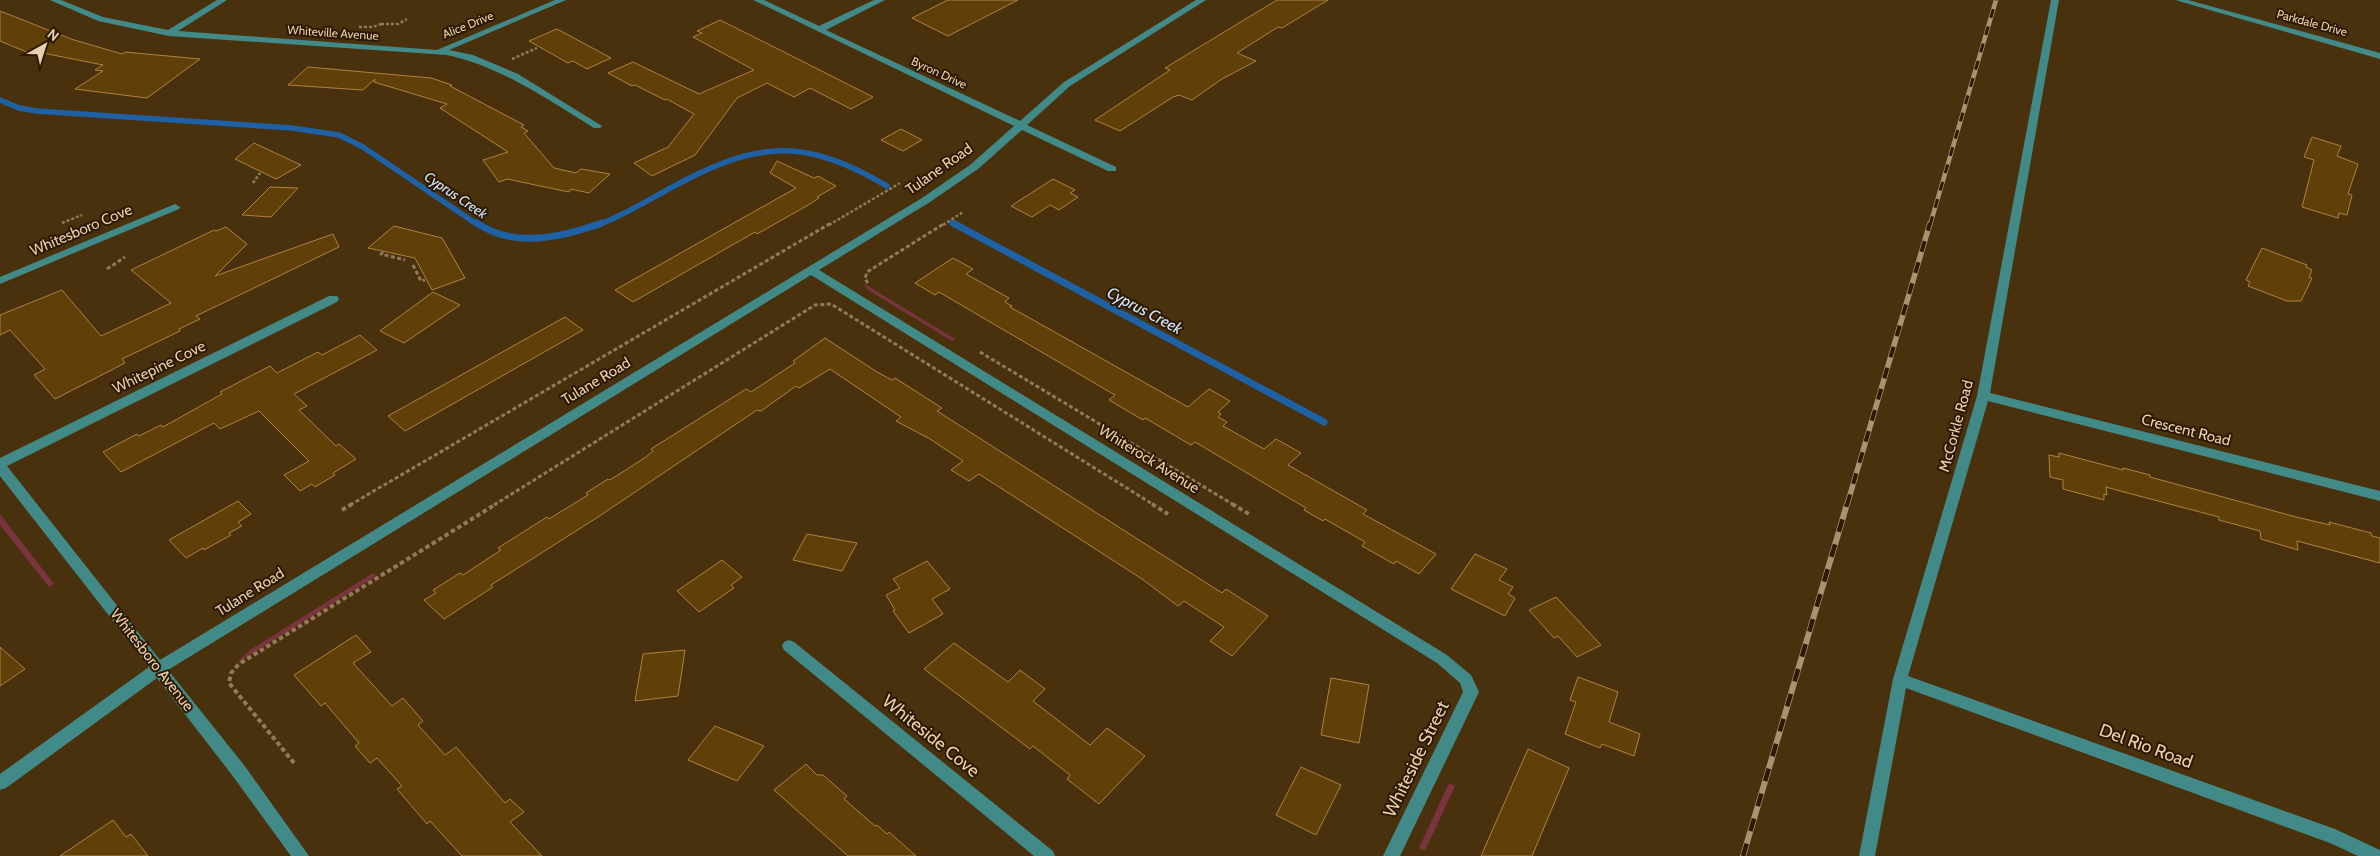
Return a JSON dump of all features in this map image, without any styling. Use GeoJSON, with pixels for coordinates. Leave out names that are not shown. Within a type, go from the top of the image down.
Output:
{"type":"FeatureCollection","features":[{"type":"Feature","properties":{"kind":"street","name":"Whiteville Avenue"},"geometry":{"type":"LineString","coordinates":[[54,0],[101,19],[168,34],[425,52],[438,51],[468,56],[492,65],[597,126]]}},
{"type":"Feature","properties":{"kind":"street"},"geometry":{"type":"LineString","coordinates":[[168,34],[223,0]]}},
{"type":"Feature","properties":{"kind":"street","name":"Alice Drive"},"geometry":{"type":"LineString","coordinates":[[438,51],[562,0]]}},
{"type":"Feature","properties":{"kind":"street","name":"Byron Drive"},"geometry":{"type":"LineString","coordinates":[[757,0],[1112,169]]}},
{"type":"Feature","properties":{"kind":"street"},"geometry":{"type":"LineString","coordinates":[[819,30],[881,0]]}},
{"type":"Feature","properties":{"kind":"street","name":"Tulane Road"},"geometry":{"type":"LineString","coordinates":[[0,783],[159,668],[358,544],[948,186],[974,167],[1054,95],[1082,74],[1202,0]]}},
{"type":"Feature","properties":{"kind":"street","name":"McCorkle Road"},"geometry":{"type":"LineString","coordinates":[[1867,856],[1900,678],[1983,396],[2054,0]]}},
{"type":"Feature","properties":{"kind":"street","name":"Parkdale Drive"},"geometry":{"type":"LineString","coordinates":[[2179,0],[2380,56]]}},
{"type":"Feature","properties":{"kind":"street","name":"Whitesboro Cove"},"geometry":{"type":"LineString","coordinates":[[0,282],[175,207]]}},
{"type":"Feature","properties":{"kind":"street","name":"Whiterock Avenue"},"geometry":{"type":"LineString","coordinates":[[811,270],[1426,648],[1466,679]]}},
{"type":"Feature","properties":{"kind":"street","name":"Whitepine Cove"},"geometry":{"type":"LineString","coordinates":[[0,466],[333,298]]}},
{"type":"Feature","properties":{"kind":"street","name":"Crescent Road"},"geometry":{"type":"LineString","coordinates":[[1983,396],[2380,496]]}},
{"type":"Feature","properties":{"kind":"street","name":"Whitesboro Avenue"},"geometry":{"type":"LineString","coordinates":[[0,466],[159,668],[301,856]]}},
{"type":"Feature","properties":{"kind":"street","name":"Whiteside Cove"},"geometry":{"type":"LineString","coordinates":[[789,646],[1047,856]]}},
{"type":"Feature","properties":{"kind":"street","name":"Del Rio Road"},"geometry":{"type":"LineString","coordinates":[[1900,678],[2336,837],[2376,856]]}},
{"type":"Feature","properties":{"kind":"street","name":"Whiteside Street"},"geometry":{"type":"LineString","coordinates":[[1391,856],[1470,692],[1466,679]]}},
{"type":"Feature","properties":{"kind":"path"},"geometry":{"type":"LineString","coordinates":[[359,27],[373,28],[382,23],[398,24],[407,19]]}},
{"type":"Feature","properties":{"kind":"path"},"geometry":{"type":"LineString","coordinates":[[508,61],[537,48]]}},
{"type":"Feature","properties":{"kind":"path"},"geometry":{"type":"LineString","coordinates":[[253,184],[260,173]]}},
{"type":"Feature","properties":{"kind":"path"},"geometry":{"type":"LineString","coordinates":[[342,510],[900,183]]}},
{"type":"Feature","properties":{"kind":"path"},"geometry":{"type":"LineString","coordinates":[[874,287],[866,282],[867,272],[963,212]]}},
{"type":"Feature","properties":{"kind":"path"},"geometry":{"type":"LineString","coordinates":[[62,223],[82,215]]}},
{"type":"Feature","properties":{"kind":"path"},"geometry":{"type":"LineString","coordinates":[[383,252],[381,254],[405,260]]}},
{"type":"Feature","properties":{"kind":"path"},"geometry":{"type":"LineString","coordinates":[[107,269],[113,263],[125,257]]}},
{"type":"Feature","properties":{"kind":"path"},"geometry":{"type":"LineString","coordinates":[[413,265],[421,281],[425,280]]}},
{"type":"Feature","properties":{"kind":"path"},"geometry":{"type":"LineString","coordinates":[[294,763],[229,683],[232,673],[239,664],[815,305],[830,304],[1168,514]]}},
{"type":"Feature","properties":{"kind":"path"},"geometry":{"type":"LineString","coordinates":[[978,351],[1249,514]]}},
{"type":"Feature","properties":{"kind":"shaded area"},"geometry":{"type":"Polygon","coordinates":[[[863,283],[955,339],[952,341],[868,290],[863,283]]]}},
{"type":"Feature","properties":{"kind":"shaded area"},"geometry":{"type":"Polygon","coordinates":[[[0,514],[54,584],[49,587],[0,525],[0,514]]]}},
{"type":"Feature","properties":{"kind":"shaded area"},"geometry":{"type":"Polygon","coordinates":[[[373,573],[376,576],[235,664],[250,650],[373,573]]]}},
{"type":"Feature","properties":{"kind":"shaded area"},"geometry":{"type":"Polygon","coordinates":[[[1449,783],[1455,786],[1425,851],[1419,848],[1449,783]]]}},
{"type":"Feature","properties":{"kind":"building"},"geometry":{"type":"Polygon","coordinates":[[[948,0],[1018,0],[948,36],[912,18],[948,0]]]}},
{"type":"Feature","properties":{"kind":"building"},"geometry":{"type":"Polygon","coordinates":[[[1277,0],[1328,0],[1282,28],[1278,27],[1237,53],[1256,61],[1222,79],[1192,100],[1179,95],[1173,97],[1120,131],[1095,120],[1170,70],[1165,68],[1277,0]]]}},
{"type":"Feature","properties":{"kind":"building"},"geometry":{"type":"Polygon","coordinates":[[[0,11],[71,39],[122,54],[125,52],[200,59],[147,98],[75,89],[103,71],[95,70],[103,65],[33,51],[29,53],[0,41],[0,11]]]}},
{"type":"Feature","properties":{"kind":"building"},"geometry":{"type":"Polygon","coordinates":[[[720,20],[873,97],[851,109],[810,88],[794,97],[767,83],[737,98],[695,155],[652,176],[634,163],[668,147],[694,114],[667,99],[665,100],[635,85],[632,86],[608,73],[633,62],[699,94],[754,70],[693,37],[702,33],[697,31],[720,20]]]}},
{"type":"Feature","properties":{"kind":"building"},"geometry":{"type":"Polygon","coordinates":[[[557,29],[611,58],[587,69],[573,61],[568,63],[529,41],[557,29]]]}},
{"type":"Feature","properties":{"kind":"building"},"geometry":{"type":"Polygon","coordinates":[[[308,67],[431,78],[452,85],[450,86],[524,125],[521,127],[528,131],[524,133],[554,168],[576,173],[581,169],[610,174],[589,193],[571,189],[569,192],[507,179],[499,182],[483,160],[508,152],[440,108],[447,104],[374,82],[375,79],[363,90],[288,85],[308,67]]]}},
{"type":"Feature","properties":{"kind":"building"},"geometry":{"type":"Polygon","coordinates":[[[901,129],[922,140],[903,151],[881,140],[901,129]]]}},
{"type":"Feature","properties":{"kind":"building"},"geometry":{"type":"Polygon","coordinates":[[[2312,137],[2341,146],[2337,156],[2358,164],[2348,194],[2352,195],[2347,215],[2339,213],[2338,218],[2302,207],[2314,160],[2304,157],[2312,137]]]}},
{"type":"Feature","properties":{"kind":"building"},"geometry":{"type":"Polygon","coordinates":[[[254,143],[301,165],[276,179],[235,159],[254,143]]]}},
{"type":"Feature","properties":{"kind":"building"},"geometry":{"type":"Polygon","coordinates":[[[777,161],[814,178],[818,176],[836,186],[817,197],[819,198],[810,204],[757,234],[755,232],[633,302],[615,290],[796,188],[770,173],[777,161]]]}},
{"type":"Feature","properties":{"kind":"building"},"geometry":{"type":"Polygon","coordinates":[[[1053,179],[1075,190],[1070,193],[1078,197],[1059,210],[1050,205],[1032,217],[1011,206],[1053,179]]]}},
{"type":"Feature","properties":{"kind":"building"},"geometry":{"type":"Polygon","coordinates":[[[270,187],[298,188],[271,217],[242,215],[270,187]]]}},
{"type":"Feature","properties":{"kind":"building"},"geometry":{"type":"Polygon","coordinates":[[[394,226],[442,238],[465,278],[432,290],[415,258],[368,248],[394,226]]]}},
{"type":"Feature","properties":{"kind":"building"},"geometry":{"type":"Polygon","coordinates":[[[226,227],[247,244],[215,276],[333,234],[339,247],[196,316],[200,319],[179,329],[180,331],[122,359],[125,363],[55,399],[34,375],[45,369],[10,330],[0,335],[0,315],[62,290],[101,336],[171,303],[131,270],[214,230],[226,227]]]}},
{"type":"Feature","properties":{"kind":"building"},"geometry":{"type":"Polygon","coordinates":[[[2262,248],[2307,265],[2306,267],[2312,270],[2309,277],[2312,278],[2301,301],[2287,301],[2248,286],[2250,282],[2246,280],[2262,248]]]}},
{"type":"Feature","properties":{"kind":"building"},"geometry":{"type":"Polygon","coordinates":[[[953,258],[973,269],[966,274],[1009,298],[1005,302],[1012,306],[1010,307],[1188,407],[1209,389],[1230,401],[1218,412],[1221,414],[1218,417],[1227,422],[1223,426],[1264,449],[1276,439],[1301,453],[1288,465],[1367,510],[1363,514],[1436,554],[1419,574],[1396,561],[1394,564],[1362,546],[1365,542],[1325,519],[1323,521],[1304,510],[1306,508],[1195,442],[1191,445],[1145,418],[1143,420],[1109,400],[1115,395],[939,292],[935,295],[915,283],[953,258]]]}},
{"type":"Feature","properties":{"kind":"building"},"geometry":{"type":"Polygon","coordinates":[[[433,292],[460,305],[404,343],[380,331],[433,292]]]}},
{"type":"Feature","properties":{"kind":"building"},"geometry":{"type":"Polygon","coordinates":[[[565,317],[583,330],[405,431],[388,416],[565,317]]]}},
{"type":"Feature","properties":{"kind":"building"},"geometry":{"type":"Polygon","coordinates":[[[360,335],[377,350],[294,394],[307,406],[299,410],[336,446],[339,444],[356,459],[315,487],[312,484],[300,491],[284,475],[309,461],[259,411],[220,429],[214,423],[121,472],[103,452],[137,434],[139,436],[161,425],[163,427],[222,394],[220,392],[270,366],[277,373],[318,352],[322,355],[360,335]]]}},
{"type":"Feature","properties":{"kind":"building"},"geometry":{"type":"Polygon","coordinates":[[[825,338],[877,372],[892,380],[895,378],[942,408],[937,411],[1222,593],[1226,589],[1268,616],[1232,656],[1210,641],[1224,627],[1184,601],[1178,606],[1142,579],[979,474],[969,481],[951,470],[963,461],[930,439],[896,421],[901,417],[830,369],[799,388],[796,386],[761,411],[757,410],[598,517],[491,585],[493,587],[444,619],[424,600],[436,593],[433,590],[460,573],[463,575],[501,550],[498,548],[547,517],[549,519],[588,495],[586,493],[646,457],[653,451],[651,449],[746,389],[751,392],[795,363],[793,361],[825,338]]]}},
{"type":"Feature","properties":{"kind":"building"},"geometry":{"type":"Polygon","coordinates":[[[2059,453],[2150,475],[2150,477],[2296,517],[2330,525],[2329,522],[2371,533],[2372,536],[2380,538],[2380,563],[2297,541],[2298,550],[2261,539],[2260,531],[2219,520],[2219,517],[2106,487],[2107,495],[2104,494],[2104,500],[2063,489],[2063,480],[2050,477],[2049,455],[2059,457],[2059,453]]]}},
{"type":"Feature","properties":{"kind":"building"},"geometry":{"type":"Polygon","coordinates":[[[238,501],[251,514],[238,522],[242,526],[229,533],[231,535],[186,558],[169,540],[238,501]]]}},
{"type":"Feature","properties":{"kind":"building"},"geometry":{"type":"Polygon","coordinates":[[[807,534],[857,543],[842,571],[793,560],[807,534]]]}},
{"type":"Feature","properties":{"kind":"building"},"geometry":{"type":"Polygon","coordinates":[[[1475,554],[1507,569],[1499,580],[1513,587],[1508,594],[1515,598],[1505,616],[1451,589],[1475,554]]]}},
{"type":"Feature","properties":{"kind":"building"},"geometry":{"type":"Polygon","coordinates":[[[722,560],[742,577],[731,585],[734,588],[699,612],[677,591],[722,560]]]}},
{"type":"Feature","properties":{"kind":"building"},"geometry":{"type":"Polygon","coordinates":[[[927,561],[950,589],[932,599],[943,614],[909,633],[893,611],[895,610],[886,595],[900,588],[893,579],[927,561]]]}},
{"type":"Feature","properties":{"kind":"building"},"geometry":{"type":"Polygon","coordinates":[[[1556,597],[1601,645],[1577,657],[1558,636],[1554,638],[1529,610],[1556,597]]]}},
{"type":"Feature","properties":{"kind":"building"},"geometry":{"type":"Polygon","coordinates":[[[356,635],[371,652],[353,663],[392,706],[403,698],[423,721],[418,725],[445,755],[456,747],[505,803],[510,799],[524,812],[510,822],[542,856],[462,856],[430,821],[427,824],[397,789],[402,786],[377,758],[370,763],[355,746],[359,743],[325,703],[321,706],[294,675],[356,635]]]}},
{"type":"Feature","properties":{"kind":"building"},"geometry":{"type":"Polygon","coordinates":[[[954,643],[1008,682],[1020,670],[1045,689],[1033,701],[1090,745],[1107,728],[1145,756],[1099,804],[1067,779],[1070,775],[1033,746],[1030,749],[924,669],[954,643]]]}},
{"type":"Feature","properties":{"kind":"building"},"geometry":{"type":"Polygon","coordinates":[[[0,647],[25,669],[0,686],[0,647]]]}},
{"type":"Feature","properties":{"kind":"building"},"geometry":{"type":"Polygon","coordinates":[[[685,650],[678,696],[635,701],[643,654],[685,650]]]}},
{"type":"Feature","properties":{"kind":"building"},"geometry":{"type":"Polygon","coordinates":[[[1578,677],[1618,692],[1609,722],[1640,734],[1634,756],[1602,744],[1600,748],[1565,734],[1576,702],[1570,700],[1578,677]]]}},
{"type":"Feature","properties":{"kind":"building"},"geometry":{"type":"Polygon","coordinates":[[[1331,678],[1369,685],[1359,743],[1321,735],[1331,678]]]}},
{"type":"Feature","properties":{"kind":"building"},"geometry":{"type":"Polygon","coordinates":[[[715,726],[764,746],[737,781],[688,760],[715,726]]]}},
{"type":"Feature","properties":{"kind":"building"},"geometry":{"type":"Polygon","coordinates":[[[1528,749],[1569,768],[1532,856],[1481,856],[1528,749]]]}},
{"type":"Feature","properties":{"kind":"building"},"geometry":{"type":"Polygon","coordinates":[[[806,764],[817,775],[823,775],[847,796],[844,799],[875,826],[877,825],[887,834],[889,832],[916,856],[848,856],[774,790],[806,764]]]}},
{"type":"Feature","properties":{"kind":"building"},"geometry":{"type":"Polygon","coordinates":[[[1301,767],[1341,785],[1316,835],[1276,815],[1301,767]]]}},
{"type":"Feature","properties":{"kind":"building"},"geometry":{"type":"Polygon","coordinates":[[[113,820],[126,837],[131,834],[148,856],[60,856],[113,820]]]}},
{"type":"Feature","properties":{"kind":"waterway","name":"Cyprus Creek"},"geometry":{"type":"LineString","coordinates":[[0,100],[19,108],[36,111],[292,128],[339,135],[363,147],[478,225]]}},
{"type":"Feature","properties":{"kind":"waterway","name":"Cyprus Creek"},"geometry":{"type":"LineString","coordinates":[[598,225],[630,211],[709,169],[760,153],[784,151],[808,153],[832,160],[887,186]]}},
{"type":"Feature","properties":{"kind":"waterway","name":"Cyprus Creek"},"geometry":{"type":"LineString","coordinates":[[477,223],[491,231],[522,238],[555,236],[602,223]]}},
{"type":"Feature","properties":{"kind":"waterway","name":"Cyprus Creek"},"geometry":{"type":"LineString","coordinates":[[953,223],[1324,422]]}},
{"type":"Feature","properties":{"kind":"railway"},"geometry":{"type":"LineString","coordinates":[[1930,225],[1996,0]]}},
{"type":"Feature","properties":{"kind":"railway"},"geometry":{"type":"LineString","coordinates":[[1847,505],[1930,223]]}},
{"type":"Feature","properties":{"kind":"railway"},"geometry":{"type":"LineString","coordinates":[[1743,856],[1847,504]]}}]}
